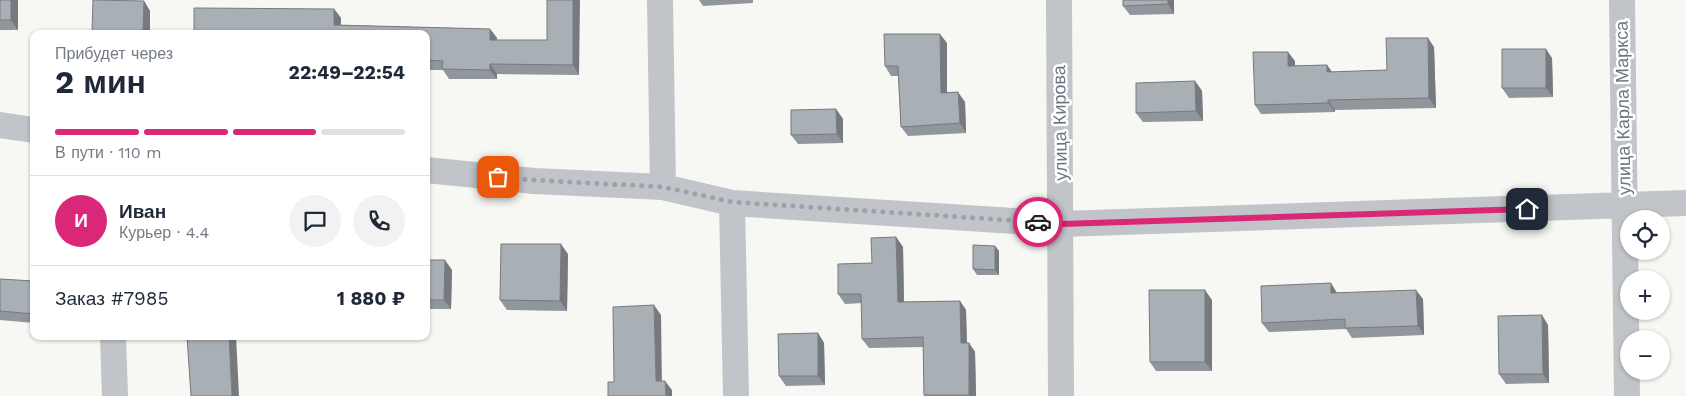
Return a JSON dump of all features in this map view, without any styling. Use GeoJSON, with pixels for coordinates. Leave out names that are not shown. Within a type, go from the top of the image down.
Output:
{"type":"FeatureCollection","features":[{"type":"Feature","properties":{"kind":"street"},"geometry":{"type":"LineString","coordinates":[[660,0],[663,187]]}},
{"type":"Feature","properties":{"kind":"street","name":"улица Кирова"},"geometry":{"type":"LineString","coordinates":[[1059,0],[1061,396]]}},
{"type":"Feature","properties":{"kind":"street","name":"улица Карла Маркса"},"geometry":{"type":"LineString","coordinates":[[1622,0],[1628,396]]}},
{"type":"Feature","properties":{"kind":"street"},"geometry":{"type":"LineString","coordinates":[[0,126],[30,130]]}},
{"type":"Feature","properties":{"kind":"street"},"geometry":{"type":"LineString","coordinates":[[430,170],[534,180],[663,187],[732,202],[1061,224],[1686,204]]}},
{"type":"Feature","properties":{"kind":"street"},"geometry":{"type":"LineString","coordinates":[[732,202],[736,396]]}},
{"type":"Feature","properties":{"kind":"street"},"geometry":{"type":"LineString","coordinates":[[112,340],[115,396]]}},
{"type":"Feature","properties":{"kind":"building"},"geometry":{"type":"Polygon","coordinates":[[[0,0],[11,0],[11,20],[0,20],[0,0]]]}},
{"type":"Feature","properties":{"kind":"building"},"geometry":{"type":"Polygon","coordinates":[[[93,0],[144,1],[143,30],[92,30],[93,0]]]}},
{"type":"Feature","properties":{"kind":"building"},"geometry":{"type":"Polygon","coordinates":[[[547,0],[573,0],[573,65],[490,64],[490,70],[442,69],[443,61],[430,60],[430,30],[194,30],[194,8],[334,9],[334,25],[490,29],[490,40],[547,40],[547,0]]]}},
{"type":"Feature","properties":{"kind":"building"},"geometry":{"type":"Polygon","coordinates":[[[1123,0],[1168,0],[1168,4],[1123,6],[1123,0]]]}},
{"type":"Feature","properties":{"kind":"building"},"geometry":{"type":"Polygon","coordinates":[[[884,34],[940,34],[941,93],[958,92],[960,123],[901,127],[898,66],[885,66],[884,34]]]}},
{"type":"Feature","properties":{"kind":"building"},"geometry":{"type":"Polygon","coordinates":[[[1386,38],[1428,38],[1429,98],[1328,100],[1328,103],[1255,105],[1253,52],[1288,52],[1288,66],[1327,65],[1327,72],[1387,70],[1386,38]]]}},
{"type":"Feature","properties":{"kind":"building"},"geometry":{"type":"Polygon","coordinates":[[[1502,49],[1546,49],[1546,88],[1502,88],[1502,49]]]}},
{"type":"Feature","properties":{"kind":"building"},"geometry":{"type":"Polygon","coordinates":[[[1195,81],[1196,111],[1136,113],[1136,83],[1195,81]]]}},
{"type":"Feature","properties":{"kind":"building"},"geometry":{"type":"Polygon","coordinates":[[[836,109],[837,134],[791,135],[791,110],[836,109]]]}},
{"type":"Feature","properties":{"kind":"building"},"geometry":{"type":"Polygon","coordinates":[[[896,237],[898,302],[960,301],[961,343],[969,343],[969,395],[924,395],[923,337],[862,339],[861,294],[838,294],[838,264],[872,263],[871,238],[896,237]]]}},
{"type":"Feature","properties":{"kind":"building"},"geometry":{"type":"Polygon","coordinates":[[[501,244],[561,244],[560,301],[500,300],[501,244]]]}},
{"type":"Feature","properties":{"kind":"building"},"geometry":{"type":"Polygon","coordinates":[[[973,245],[995,246],[995,270],[973,269],[973,245]]]}},
{"type":"Feature","properties":{"kind":"building"},"geometry":{"type":"Polygon","coordinates":[[[430,260],[445,260],[444,300],[430,300],[430,260]]]}},
{"type":"Feature","properties":{"kind":"building"},"geometry":{"type":"Polygon","coordinates":[[[0,279],[30,281],[30,314],[0,311],[0,279]]]}},
{"type":"Feature","properties":{"kind":"building"},"geometry":{"type":"Polygon","coordinates":[[[1331,283],[1331,293],[1416,290],[1418,326],[1345,328],[1345,319],[1262,323],[1261,286],[1331,283]]]}},
{"type":"Feature","properties":{"kind":"building"},"geometry":{"type":"Polygon","coordinates":[[[1149,290],[1205,290],[1205,362],[1150,362],[1149,290]]]}},
{"type":"Feature","properties":{"kind":"building"},"geometry":{"type":"Polygon","coordinates":[[[654,305],[656,381],[665,381],[666,396],[608,396],[608,382],[614,382],[613,307],[654,305]]]}},
{"type":"Feature","properties":{"kind":"building"},"geometry":{"type":"Polygon","coordinates":[[[1542,315],[1543,374],[1499,374],[1498,316],[1542,315]]]}},
{"type":"Feature","properties":{"kind":"building"},"geometry":{"type":"Polygon","coordinates":[[[818,333],[818,376],[779,376],[778,334],[818,333]]]}},
{"type":"Feature","properties":{"kind":"building"},"geometry":{"type":"Polygon","coordinates":[[[187,340],[229,340],[232,396],[191,396],[187,340]]]}},
{"type":"Feature","properties":{"kind":"way so far"},"geometry":{"type":"LineString","coordinates":[[498,177],[663,187],[732,202],[1038,222]]}},
{"type":"Feature","properties":{"kind":"route"},"geometry":{"type":"LineString","coordinates":[[1038,222],[1061,224],[1527,209]]}}]}
